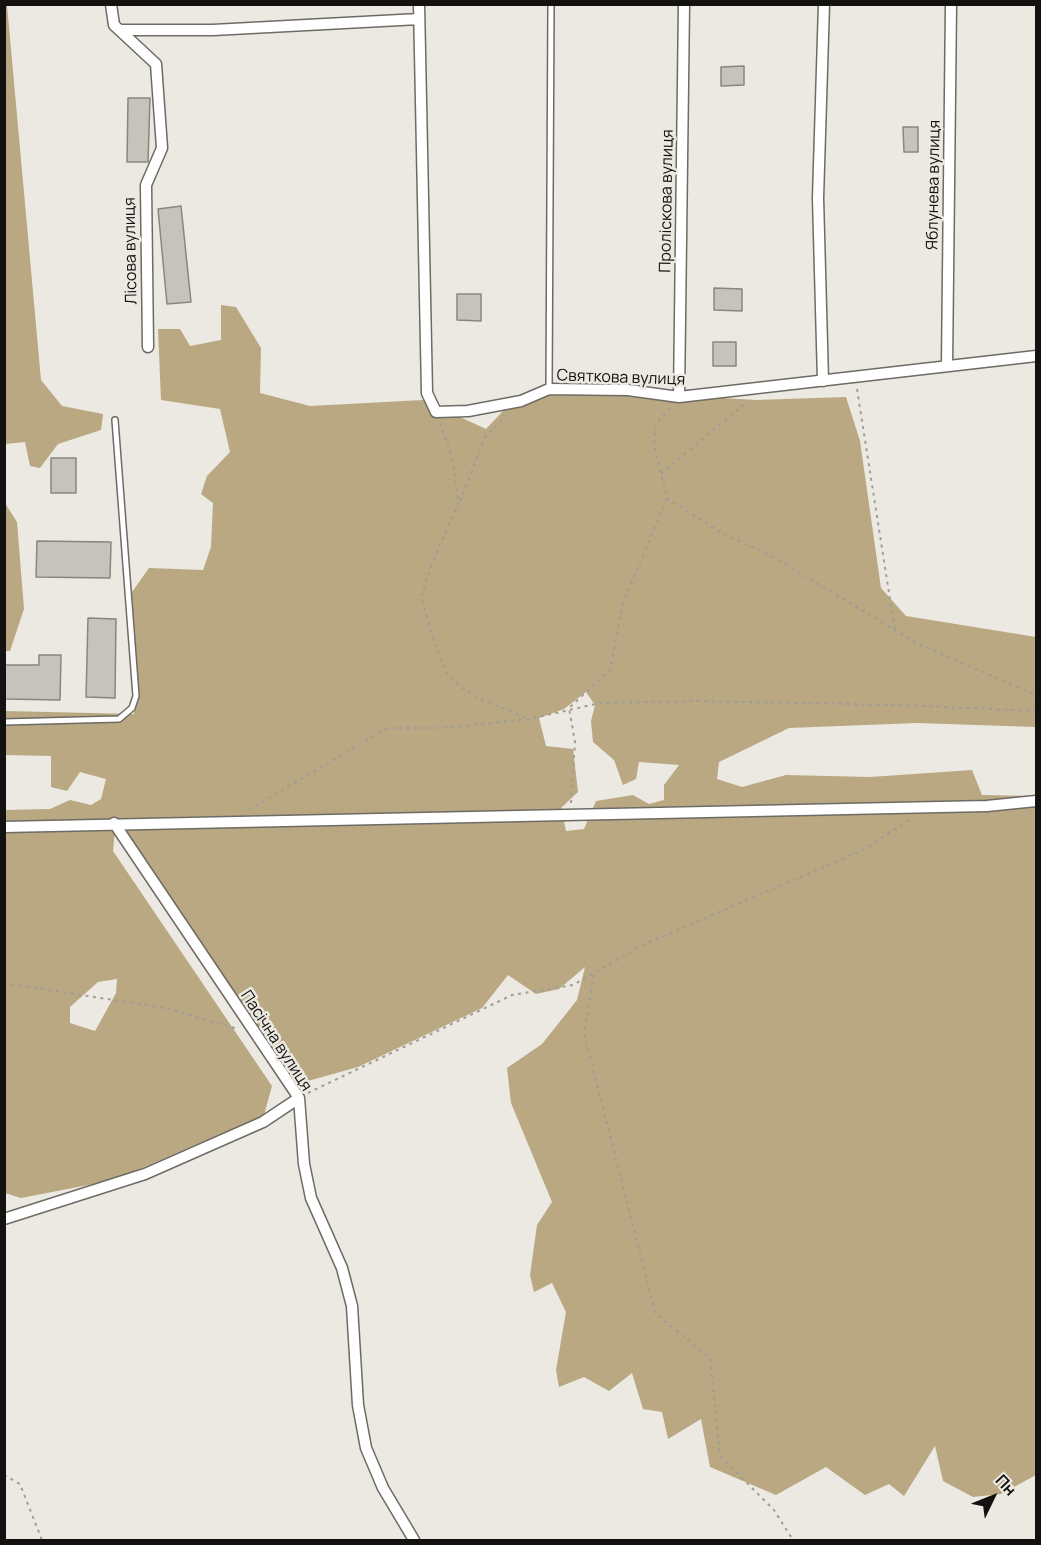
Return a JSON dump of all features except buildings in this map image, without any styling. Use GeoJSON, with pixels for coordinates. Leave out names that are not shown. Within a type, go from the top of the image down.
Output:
{"type":"FeatureCollection","features":[{"type":"Feature","properties":{"kind":"street","name":"Лісова вулиця"},"geometry":{"type":"LineString","coordinates":[[111,4],[114,25],[156,64],[162,148],[146,185],[148,346]]}},
{"type":"Feature","properties":{"kind":"street"},"geometry":{"type":"LineString","coordinates":[[419,4],[427,393],[436,412]]}},
{"type":"Feature","properties":{"kind":"street","name":"Проліскова вулиця"},"geometry":{"type":"LineString","coordinates":[[679,397],[684,4]]}},
{"type":"Feature","properties":{"kind":"street"},"geometry":{"type":"LineString","coordinates":[[823,381],[818,198],[824,4]]}},
{"type":"Feature","properties":{"kind":"street","name":"Яблунева вулиця"},"geometry":{"type":"LineString","coordinates":[[947,365],[951,4]]}},
{"type":"Feature","properties":{"kind":"street"},"geometry":{"type":"LineString","coordinates":[[120,30],[213,30],[418,19]]}},
{"type":"Feature","properties":{"kind":"street","name":"Святкова вулиця"},"geometry":{"type":"LineString","coordinates":[[436,412],[468,411],[520,401],[549,389],[628,390],[679,397],[947,365],[1036,358]]}},
{"type":"Feature","properties":{"kind":"street"},"geometry":{"type":"LineString","coordinates":[[4,827],[987,806],[1036,801]]}},
{"type":"Feature","properties":{"kind":"street","name":"Пасічна вулиця"},"geometry":{"type":"LineString","coordinates":[[114,823],[299,1098],[304,1164],[311,1198],[342,1268],[352,1306],[358,1405],[366,1448],[383,1488],[414,1540]]}},
{"type":"Feature","properties":{"kind":"street"},"geometry":{"type":"LineString","coordinates":[[4,1220],[145,1174],[263,1122],[299,1098]]}},
{"type":"Feature","properties":{"kind":"lane"},"geometry":{"type":"LineString","coordinates":[[549,389],[551,4]]}},
{"type":"Feature","properties":{"kind":"lane"},"geometry":{"type":"LineString","coordinates":[[4,722],[119,720],[132,708],[136,696],[115,420]]}},
{"type":"Feature","properties":{"kind":"path"},"geometry":{"type":"LineString","coordinates":[[855,377],[895,631]]}},
{"type":"Feature","properties":{"kind":"path"},"geometry":{"type":"LineString","coordinates":[[661,474],[764,387]]}},
{"type":"Feature","properties":{"kind":"path"},"geometry":{"type":"LineString","coordinates":[[569,708],[610,670],[623,603],[667,498],[654,445],[656,424],[679,397]]}},
{"type":"Feature","properties":{"kind":"path"},"geometry":{"type":"LineString","coordinates":[[520,401],[485,437],[459,504],[450,517],[422,598],[446,673],[475,696],[529,719]]}},
{"type":"Feature","properties":{"kind":"path"},"geometry":{"type":"LineString","coordinates":[[436,412],[452,457],[459,504]]}},
{"type":"Feature","properties":{"kind":"path"},"geometry":{"type":"LineString","coordinates":[[667,498],[723,534],[770,555],[918,644],[1036,695]]}},
{"type":"Feature","properties":{"kind":"path"},"geometry":{"type":"LineString","coordinates":[[260,806],[387,728],[442,728],[529,719],[569,708],[600,703],[694,701],[899,705],[1036,711]]}},
{"type":"Feature","properties":{"kind":"path"},"geometry":{"type":"LineString","coordinates":[[569,708],[575,742],[571,816]]}},
{"type":"Feature","properties":{"kind":"path"},"geometry":{"type":"LineString","coordinates":[[299,1098],[512,995],[573,985],[645,944],[862,850],[910,820]]}},
{"type":"Feature","properties":{"kind":"path"},"geometry":{"type":"LineString","coordinates":[[594,973],[584,1033],[655,1313],[710,1358],[720,1456],[774,1510],[794,1540]]}},
{"type":"Feature","properties":{"kind":"path"},"geometry":{"type":"LineString","coordinates":[[4,983],[165,1008],[255,1034]]}},
{"type":"Feature","properties":{"kind":"path"},"geometry":{"type":"LineString","coordinates":[[5,1474],[20,1484],[42,1540]]}},
{"type":"Feature","properties":{"kind":"shaded area"},"geometry":{"type":"Polygon","coordinates":[[[4,5],[7,5],[41,380],[62,406],[103,414],[101,430],[58,444],[40,468],[30,466],[25,442],[5,444],[5,453],[4,5]]]}},
{"type":"Feature","properties":{"kind":"shaded area"},"geometry":{"type":"Polygon","coordinates":[[[221,305],[236,307],[261,348],[260,393],[310,406],[423,400],[486,429],[518,395],[653,394],[756,400],[846,397],[860,441],[881,588],[906,616],[1036,637],[1036,727],[917,723],[789,728],[719,762],[717,779],[742,787],[786,775],[870,777],[972,770],[982,795],[1036,796],[1036,1475],[1001,1494],[973,1497],[943,1481],[935,1446],[904,1496],[889,1484],[865,1495],[826,1467],[776,1495],[710,1467],[701,1419],[668,1439],[662,1412],[643,1409],[632,1373],[609,1391],[584,1377],[559,1387],[556,1370],[566,1312],[552,1283],[534,1292],[530,1275],[537,1225],[552,1202],[511,1103],[507,1068],[542,1044],[577,1000],[585,967],[559,989],[536,994],[508,975],[482,1008],[358,1067],[297,1084],[282,1057],[233,995],[154,872],[113,822],[115,829],[113,851],[272,1086],[264,1115],[114,1180],[21,1198],[5,1193],[4,810],[50,809],[70,800],[91,805],[101,799],[106,779],[80,772],[67,791],[51,787],[51,756],[5,755],[5,711],[134,714],[132,592],[149,568],[203,570],[211,547],[213,503],[201,494],[207,476],[230,452],[220,409],[161,400],[158,329],[180,329],[190,346],[221,340],[221,305]],[[586,692],[564,709],[539,718],[546,746],[573,749],[578,792],[561,808],[566,831],[584,829],[596,801],[633,795],[649,804],[664,800],[664,785],[679,765],[639,762],[636,779],[623,785],[614,760],[593,742],[591,721],[595,705],[586,692]],[[117,979],[98,982],[70,1007],[70,1023],[95,1031],[116,993],[117,979]]]}},
{"type":"Feature","properties":{"kind":"shaded area"},"geometry":{"type":"Polygon","coordinates":[[[5,503],[17,522],[24,609],[10,651],[4,651],[5,503]]]}}]}
